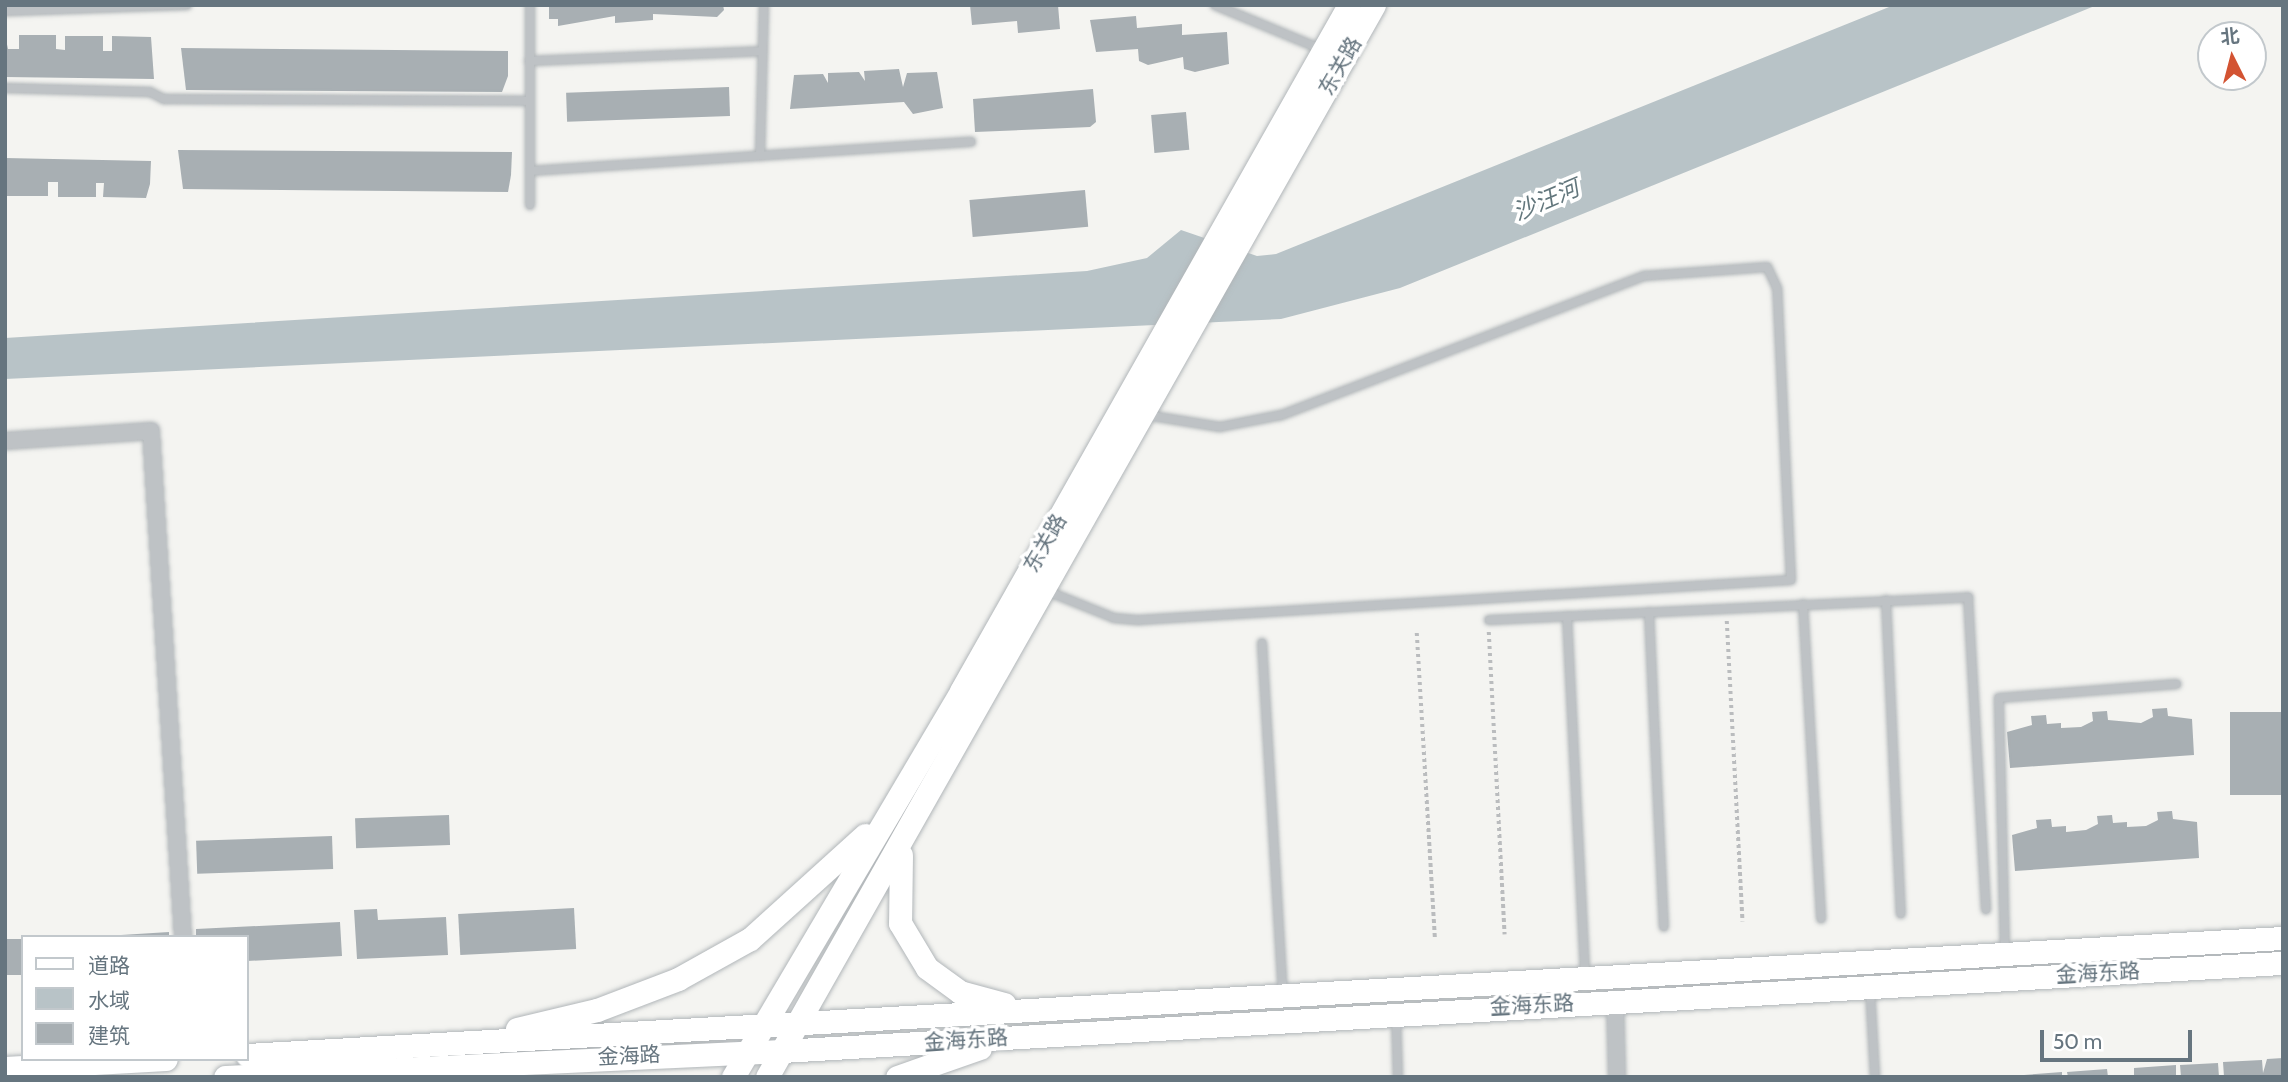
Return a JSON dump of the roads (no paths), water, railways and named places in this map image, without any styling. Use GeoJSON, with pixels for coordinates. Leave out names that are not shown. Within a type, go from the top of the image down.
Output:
{"type":"FeatureCollection","features":[{"type":"Feature","properties":{"kind":"main road","name":"东关路"},"geometry":{"type":"LineString","coordinates":[[733,1077],[761,1025],[890,810],[1349,5]]}},
{"type":"Feature","properties":{"kind":"main road","name":"东关路"},"geometry":{"type":"LineString","coordinates":[[768,1077],[1374,5]]}},
{"type":"Feature","properties":{"kind":"main road"},"geometry":{"type":"LineString","coordinates":[[461,1043],[597,1010],[678,979],[750,939],[890,810]]}},
{"type":"Feature","properties":{"kind":"main road"},"geometry":{"type":"LineString","coordinates":[[903,841],[897,883],[900,923],[927,968],[960,992],[1024,1010]]}},
{"type":"Feature","properties":{"kind":"main road","name":"金海东路"},"geometry":{"type":"LineString","coordinates":[[797,1023],[2283,938]]}},
{"type":"Feature","properties":{"kind":"main road","name":"金海东路"},"geometry":{"type":"LineString","coordinates":[[782,1051],[1396,1012],[2283,963]]}},
{"type":"Feature","properties":{"kind":"main road","name":"金海路"},"geometry":{"type":"LineString","coordinates":[[248,1055],[797,1023]]}},
{"type":"Feature","properties":{"kind":"main road"},"geometry":{"type":"LineString","coordinates":[[897,1077],[1015,1037]]}},
{"type":"Feature","properties":{"kind":"main road","name":"金海路"},"geometry":{"type":"LineString","coordinates":[[225,1077],[510,1061],[782,1051]]}},
{"type":"Feature","properties":{"kind":"main road"},"geometry":{"type":"LineString","coordinates":[[5,1068],[130,1061]]}},
{"type":"Feature","properties":{"kind":"main road"},"geometry":{"type":"LineString","coordinates":[[510,1061],[556,1077]]}},
{"type":"Feature","properties":{"kind":"street"},"geometry":{"type":"LineString","coordinates":[[5,441],[151,431],[183,935]]}},
{"type":"Feature","properties":{"kind":"street"},"geometry":{"type":"LineString","coordinates":[[1615,1000],[1617,1077]]}},
{"type":"Feature","properties":{"kind":"lane"},"geometry":{"type":"LineString","coordinates":[[5,10],[187,5]]}},
{"type":"Feature","properties":{"kind":"lane"},"geometry":{"type":"LineString","coordinates":[[530,5],[530,205]]}},
{"type":"Feature","properties":{"kind":"lane"},"geometry":{"type":"LineString","coordinates":[[760,156],[764,5]]}},
{"type":"Feature","properties":{"kind":"lane"},"geometry":{"type":"LineString","coordinates":[[1215,5],[1324,50]]}},
{"type":"Feature","properties":{"kind":"lane"},"geometry":{"type":"LineString","coordinates":[[529,61],[763,51]]}},
{"type":"Feature","properties":{"kind":"lane"},"geometry":{"type":"LineString","coordinates":[[5,88],[150,92],[164,99],[530,101]]}},
{"type":"Feature","properties":{"kind":"lane"},"geometry":{"type":"LineString","coordinates":[[530,171],[971,142]]}},
{"type":"Feature","properties":{"kind":"lane"},"geometry":{"type":"LineString","coordinates":[[1044,589],[1114,618],[1139,621],[1791,580],[1777,288],[1767,267],[1644,276],[1281,415],[1220,427],[1143,414]]}},
{"type":"Feature","properties":{"kind":"lane"},"geometry":{"type":"LineString","coordinates":[[1489,620],[1968,597],[1986,909]]}},
{"type":"Feature","properties":{"kind":"lane"},"geometry":{"type":"LineString","coordinates":[[1886,600],[1901,914]]}},
{"type":"Feature","properties":{"kind":"lane"},"geometry":{"type":"LineString","coordinates":[[1804,604],[1821,918]]}},
{"type":"Feature","properties":{"kind":"lane"},"geometry":{"type":"LineString","coordinates":[[1649,612],[1664,927]]}},
{"type":"Feature","properties":{"kind":"lane"},"geometry":{"type":"LineString","coordinates":[[1567,616],[1585,977]]}},
{"type":"Feature","properties":{"kind":"lane"},"geometry":{"type":"LineString","coordinates":[[1262,643],[1283,994]]}},
{"type":"Feature","properties":{"kind":"lane"},"geometry":{"type":"LineString","coordinates":[[2005,954],[1999,698],[2176,684]]}},
{"type":"Feature","properties":{"kind":"lane"},"geometry":{"type":"LineString","coordinates":[[1870,986],[1875,1077]]}},
{"type":"Feature","properties":{"kind":"lane"},"geometry":{"type":"LineString","coordinates":[[1396,1012],[1398,1077]]}},
{"type":"Feature","properties":{"kind":"water","name":"沙汪河"},"geometry":{"type":"Polygon","coordinates":[[[1894,5],[2097,5],[1400,288],[1281,319],[5,379],[5,338],[1087,271],[1147,258],[1181,230],[1257,256],[1276,254],[1894,5]]]}}]}
